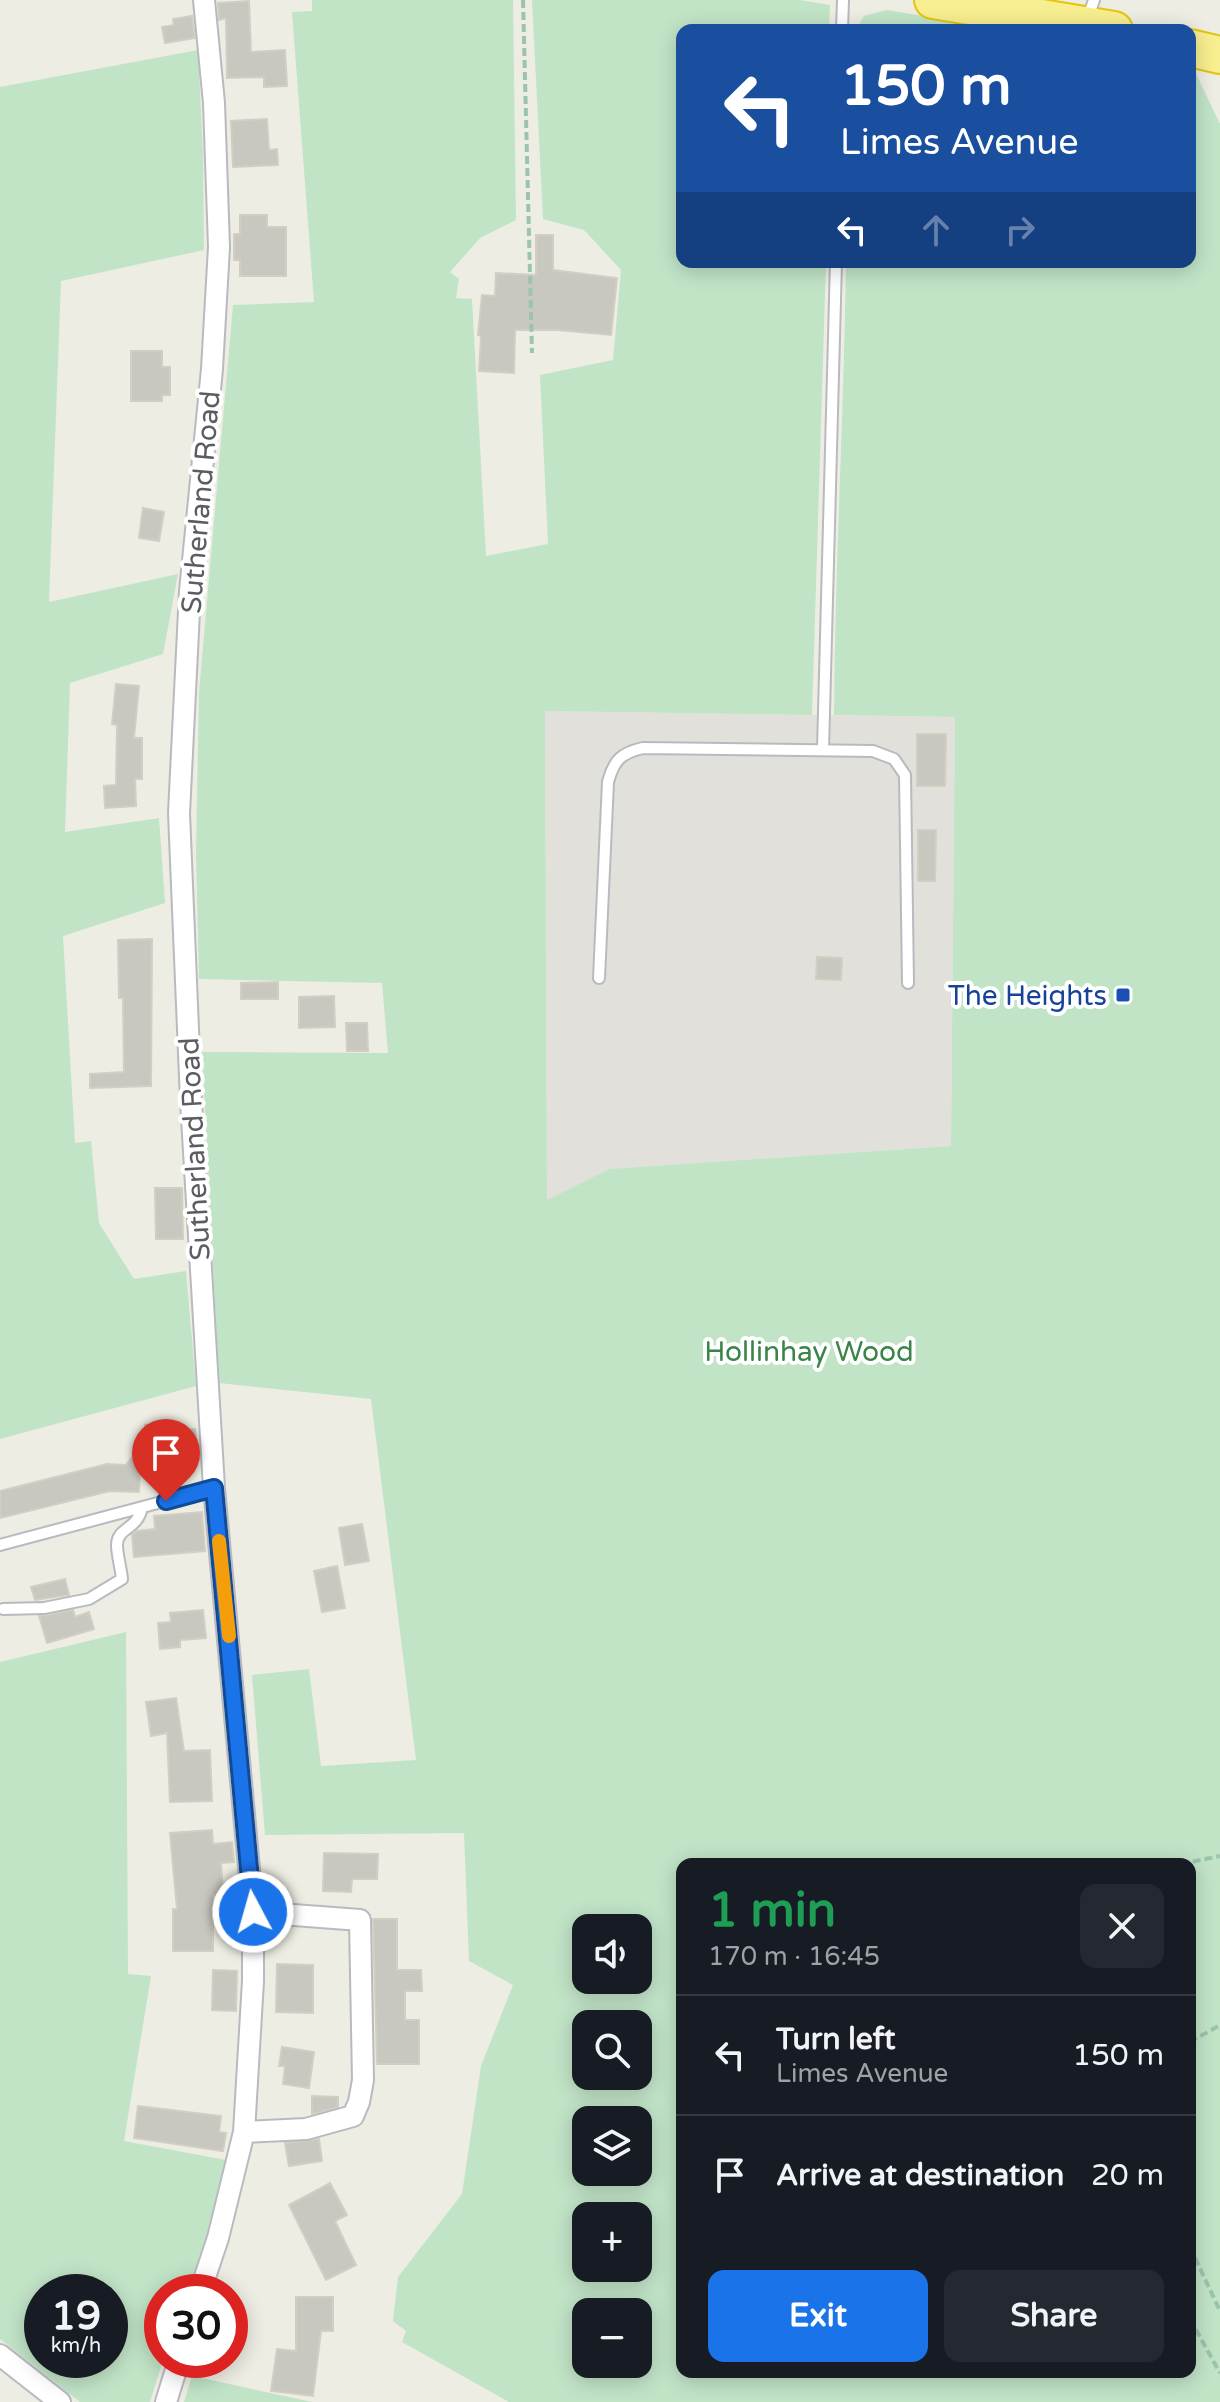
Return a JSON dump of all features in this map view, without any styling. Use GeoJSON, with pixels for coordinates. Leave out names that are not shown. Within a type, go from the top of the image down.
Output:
{"type":"FeatureCollection","features":[{"type":"Feature","properties":{"kind":"highway"},"geometry":{"type":"LineString","coordinates":[[933,0],[1098,19]]}},
{"type":"Feature","properties":{"kind":"highway"},"geometry":{"type":"LineString","coordinates":[[1196,49],[1220,55]]}},
{"type":"Feature","properties":{"kind":"street","name":"Sutherland Road"},"geometry":{"type":"LineString","coordinates":[[204,0],[214,103],[219,247],[212,369],[190,591],[179,813],[191,1101],[214,1488],[253,1912],[253,1981],[244,2132],[206,2274]]}},
{"type":"Feature","properties":{"kind":"street"},"geometry":{"type":"LineString","coordinates":[[244,2132],[306,2129],[353,2116],[363,2080],[360,1920],[253,1912]]}},
{"type":"Feature","properties":{"kind":"street"},"geometry":{"type":"LineString","coordinates":[[0,2355],[60,2402]]}},
{"type":"Feature","properties":{"kind":"street"},"geometry":{"type":"LineString","coordinates":[[166,2402],[173,2378]]}},
{"type":"Feature","properties":{"kind":"lane"},"geometry":{"type":"LineString","coordinates":[[842,24],[843,0]]}},
{"type":"Feature","properties":{"kind":"lane"},"geometry":{"type":"LineString","coordinates":[[823,749],[836,268]]}},
{"type":"Feature","properties":{"kind":"lane"},"geometry":{"type":"LineString","coordinates":[[599,978],[608,782],[613,763],[625,752],[643,748],[823,749],[873,751],[894,759],[905,775],[908,983]]}},
{"type":"Feature","properties":{"kind":"lane"},"geometry":{"type":"LineString","coordinates":[[0,1545],[214,1488]]}},
{"type":"Feature","properties":{"kind":"lane"},"geometry":{"type":"LineString","coordinates":[[3,1609],[44,1608],[89,1599],[122,1579],[117,1545],[119,1535],[139,1520],[142,1507]]}},
{"type":"Feature","properties":{"kind":"path"},"geometry":{"type":"LineString","coordinates":[[523,0],[532,353]]}},
{"type":"Feature","properties":{"kind":"path"},"geometry":{"type":"LineString","coordinates":[[1196,1861],[1220,1856]]}},
{"type":"Feature","properties":{"kind":"path"},"geometry":{"type":"LineString","coordinates":[[1196,2039],[1220,2025]]}},
{"type":"Feature","properties":{"kind":"path"},"geometry":{"type":"LineString","coordinates":[[1196,2260],[1220,2311]]}},
{"type":"Feature","properties":{"kind":"path"},"geometry":{"type":"LineString","coordinates":[[1196,2330],[1220,2373]]}},
{"type":"Feature","properties":{"kind":"shaded area"},"geometry":{"type":"Polygon","coordinates":[[[545,711],[955,717],[951,1146],[609,1169],[547,1201],[545,711]]]}},
{"type":"Feature","properties":{"kind":"green space","name":"Hollinhay Wood"},"geometry":{"type":"Polygon","coordinates":[[[312,0],[513,0],[516,220],[480,238],[450,272],[459,279],[456,298],[472,299],[486,556],[548,544],[540,375],[613,360],[621,270],[584,230],[543,219],[532,0],[799,0],[830,5],[829,24],[676,24],[676,268],[826,268],[812,715],[545,711],[547,1200],[609,1169],[951,1146],[955,717],[834,715],[846,268],[1196,268],[1196,74],[1220,124],[1220,2402],[509,2402],[402,2342],[406,2331],[393,2321],[398,2277],[462,2194],[481,2066],[513,1985],[469,1961],[464,1833],[265,1835],[252,1675],[309,1669],[321,1766],[416,1760],[371,1399],[219,1383],[202,1052],[388,1053],[382,983],[199,979],[196,851],[199,692],[233,305],[314,302],[292,12],[312,11],[312,0]]]}},
{"type":"Feature","properties":{"kind":"green space"},"geometry":{"type":"Polygon","coordinates":[[[887,10],[970,24],[859,24],[864,16],[887,10]]]}},
{"type":"Feature","properties":{"kind":"green space"},"geometry":{"type":"Polygon","coordinates":[[[198,50],[204,250],[61,281],[49,602],[178,574],[163,654],[70,683],[65,832],[159,818],[165,903],[63,936],[75,1143],[91,1141],[99,1223],[134,1279],[186,1271],[196,1386],[0,1439],[0,87],[198,50]]]}},
{"type":"Feature","properties":{"kind":"green space"},"geometry":{"type":"Polygon","coordinates":[[[126,1632],[128,1974],[151,1976],[124,2141],[226,2160],[213,2224],[194,2274],[144,2274],[144,2378],[157,2378],[150,2402],[80,2402],[50,2378],[128,2378],[128,2274],[24,2274],[24,2358],[0,2339],[0,1662],[126,1632]]]}},
{"type":"Feature","properties":{"kind":"green space"},"geometry":{"type":"Polygon","coordinates":[[[191,2378],[201,2378],[312,2402],[184,2402],[191,2378]]]}},
{"type":"Feature","properties":{"kind":"building"},"geometry":{"type":"Polygon","coordinates":[[[249,1],[251,52],[285,50],[287,86],[264,87],[264,77],[227,78],[226,18],[219,20],[218,3],[249,1]]]}},
{"type":"Feature","properties":{"kind":"building"},"geometry":{"type":"Polygon","coordinates":[[[192,16],[195,38],[165,43],[162,27],[174,25],[173,19],[192,16]]]}},
{"type":"Feature","properties":{"kind":"building"},"geometry":{"type":"Polygon","coordinates":[[[267,119],[269,150],[277,149],[278,165],[233,167],[231,121],[267,119]]]}},
{"type":"Feature","properties":{"kind":"building"},"geometry":{"type":"Polygon","coordinates":[[[240,215],[267,215],[267,227],[286,227],[286,276],[240,276],[240,260],[234,260],[234,234],[240,234],[240,215]]]}},
{"type":"Feature","properties":{"kind":"building"},"geometry":{"type":"Polygon","coordinates":[[[536,235],[553,235],[553,270],[617,278],[611,335],[515,330],[514,373],[479,371],[481,336],[478,335],[482,295],[495,296],[496,273],[536,275],[536,235]]]}},
{"type":"Feature","properties":{"kind":"building"},"geometry":{"type":"Polygon","coordinates":[[[131,351],[162,351],[162,367],[170,367],[170,395],[162,395],[162,401],[131,401],[131,351]]]}},
{"type":"Feature","properties":{"kind":"building"},"geometry":{"type":"Polygon","coordinates":[[[143,508],[164,512],[159,541],[139,538],[143,508]]]}},
{"type":"Feature","properties":{"kind":"building"},"geometry":{"type":"Polygon","coordinates":[[[116,684],[139,686],[134,738],[142,738],[142,779],[135,779],[136,806],[105,808],[104,786],[116,785],[117,725],[112,724],[116,684]]]}},
{"type":"Feature","properties":{"kind":"building"},"geometry":{"type":"Polygon","coordinates":[[[917,734],[946,734],[945,786],[917,786],[917,734]]]}},
{"type":"Feature","properties":{"kind":"building"},"geometry":{"type":"Polygon","coordinates":[[[918,830],[936,830],[935,881],[918,881],[918,830]]]}},
{"type":"Feature","properties":{"kind":"building"},"geometry":{"type":"Polygon","coordinates":[[[152,939],[151,1086],[90,1088],[90,1074],[124,1072],[118,940],[152,939]]]}},
{"type":"Feature","properties":{"kind":"building"},"geometry":{"type":"Polygon","coordinates":[[[817,957],[842,958],[841,980],[816,979],[817,957]]]}},
{"type":"Feature","properties":{"kind":"building"},"geometry":{"type":"Polygon","coordinates":[[[278,982],[278,999],[241,999],[241,983],[278,982]]]}},
{"type":"Feature","properties":{"kind":"building"},"geometry":{"type":"Polygon","coordinates":[[[334,996],[335,1027],[299,1028],[299,997],[334,996]]]}},
{"type":"Feature","properties":{"kind":"building"},"geometry":{"type":"Polygon","coordinates":[[[346,1023],[367,1023],[368,1051],[347,1051],[346,1023]]]}},
{"type":"Feature","properties":{"kind":"building"},"geometry":{"type":"Polygon","coordinates":[[[155,1188],[182,1188],[183,1239],[156,1239],[155,1188]]]}},
{"type":"Feature","properties":{"kind":"building"},"geometry":{"type":"Polygon","coordinates":[[[164,1423],[165,1432],[195,1429],[199,1459],[180,1460],[180,1473],[140,1474],[139,1492],[110,1491],[0,1518],[0,1491],[107,1464],[126,1465],[142,1443],[147,1445],[145,1425],[164,1423]]]}},
{"type":"Feature","properties":{"kind":"building"},"geometry":{"type":"Polygon","coordinates":[[[202,1512],[205,1551],[134,1557],[132,1535],[137,1531],[155,1529],[154,1516],[202,1512]]]}},
{"type":"Feature","properties":{"kind":"building"},"geometry":{"type":"Polygon","coordinates":[[[362,1524],[369,1561],[345,1565],[339,1528],[362,1524]]]}},
{"type":"Feature","properties":{"kind":"building"},"geometry":{"type":"Polygon","coordinates":[[[337,1566],[345,1608],[322,1612],[314,1571],[337,1566]]]}},
{"type":"Feature","properties":{"kind":"building"},"geometry":{"type":"Polygon","coordinates":[[[65,1579],[69,1595],[35,1600],[31,1587],[65,1579]]]}},
{"type":"Feature","properties":{"kind":"building"},"geometry":{"type":"Polygon","coordinates":[[[73,1610],[75,1617],[89,1612],[94,1629],[47,1643],[39,1616],[73,1610]]]}},
{"type":"Feature","properties":{"kind":"building"},"geometry":{"type":"Polygon","coordinates":[[[203,1610],[206,1638],[180,1640],[180,1647],[160,1649],[158,1623],[171,1622],[170,1613],[203,1610]]]}},
{"type":"Feature","properties":{"kind":"building"},"geometry":{"type":"Polygon","coordinates":[[[176,1698],[184,1751],[210,1750],[212,1801],[170,1802],[167,1733],[151,1736],[146,1702],[176,1698]]]}},
{"type":"Feature","properties":{"kind":"building"},"geometry":{"type":"Polygon","coordinates":[[[212,1830],[213,1844],[232,1842],[234,1862],[221,1863],[223,1894],[213,1895],[213,1951],[173,1951],[173,1909],[177,1909],[170,1833],[212,1830]]]}},
{"type":"Feature","properties":{"kind":"building"},"geometry":{"type":"Polygon","coordinates":[[[324,1853],[378,1854],[377,1879],[352,1879],[351,1892],[323,1891],[324,1853]]]}},
{"type":"Feature","properties":{"kind":"building"},"geometry":{"type":"Polygon","coordinates":[[[373,1919],[397,1919],[397,1970],[421,1970],[422,1991],[405,1991],[405,2020],[419,2020],[419,2064],[377,2064],[373,1919]]]}},
{"type":"Feature","properties":{"kind":"building"},"geometry":{"type":"Polygon","coordinates":[[[277,1964],[313,1965],[313,2013],[276,2012],[277,1964]]]}},
{"type":"Feature","properties":{"kind":"building"},"geometry":{"type":"Polygon","coordinates":[[[213,1970],[237,1971],[236,2011],[212,2010],[213,1970]]]}},
{"type":"Feature","properties":{"kind":"building"},"geometry":{"type":"Polygon","coordinates":[[[282,2047],[314,2052],[309,2088],[283,2084],[285,2066],[279,2066],[282,2047]]]}},
{"type":"Feature","properties":{"kind":"building"},"geometry":{"type":"Polygon","coordinates":[[[312,2096],[338,2097],[338,2107],[312,2114],[312,2096]]]}},
{"type":"Feature","properties":{"kind":"building"},"geometry":{"type":"Polygon","coordinates":[[[138,2106],[221,2116],[219,2132],[226,2133],[223,2151],[134,2138],[138,2106]]]}},
{"type":"Feature","properties":{"kind":"building"},"geometry":{"type":"Polygon","coordinates":[[[319,2139],[322,2161],[289,2166],[285,2143],[319,2139]]]}},
{"type":"Feature","properties":{"kind":"building"},"geometry":{"type":"Polygon","coordinates":[[[330,2183],[347,2215],[335,2221],[356,2265],[326,2280],[289,2205],[330,2183]]]}},
{"type":"Feature","properties":{"kind":"building"},"geometry":{"type":"Polygon","coordinates":[[[296,2297],[333,2297],[333,2331],[321,2331],[313,2396],[271,2391],[277,2349],[296,2351],[296,2297]]]}},
{"type":"Feature","properties":{"kind":"slow traffic"},"geometry":{"type":"LineString","coordinates":[[219,1541],[229,1636]]}},
{"type":"Feature","properties":{"kind":"place","name":"The Heights"},"geometry":{"type":"Point","coordinates":[1123,995]}},
{"type":"Feature","properties":{"kind":"route"},"geometry":{"type":"LineString","coordinates":[[166,1501],[214,1488],[253,1912]]}}]}
